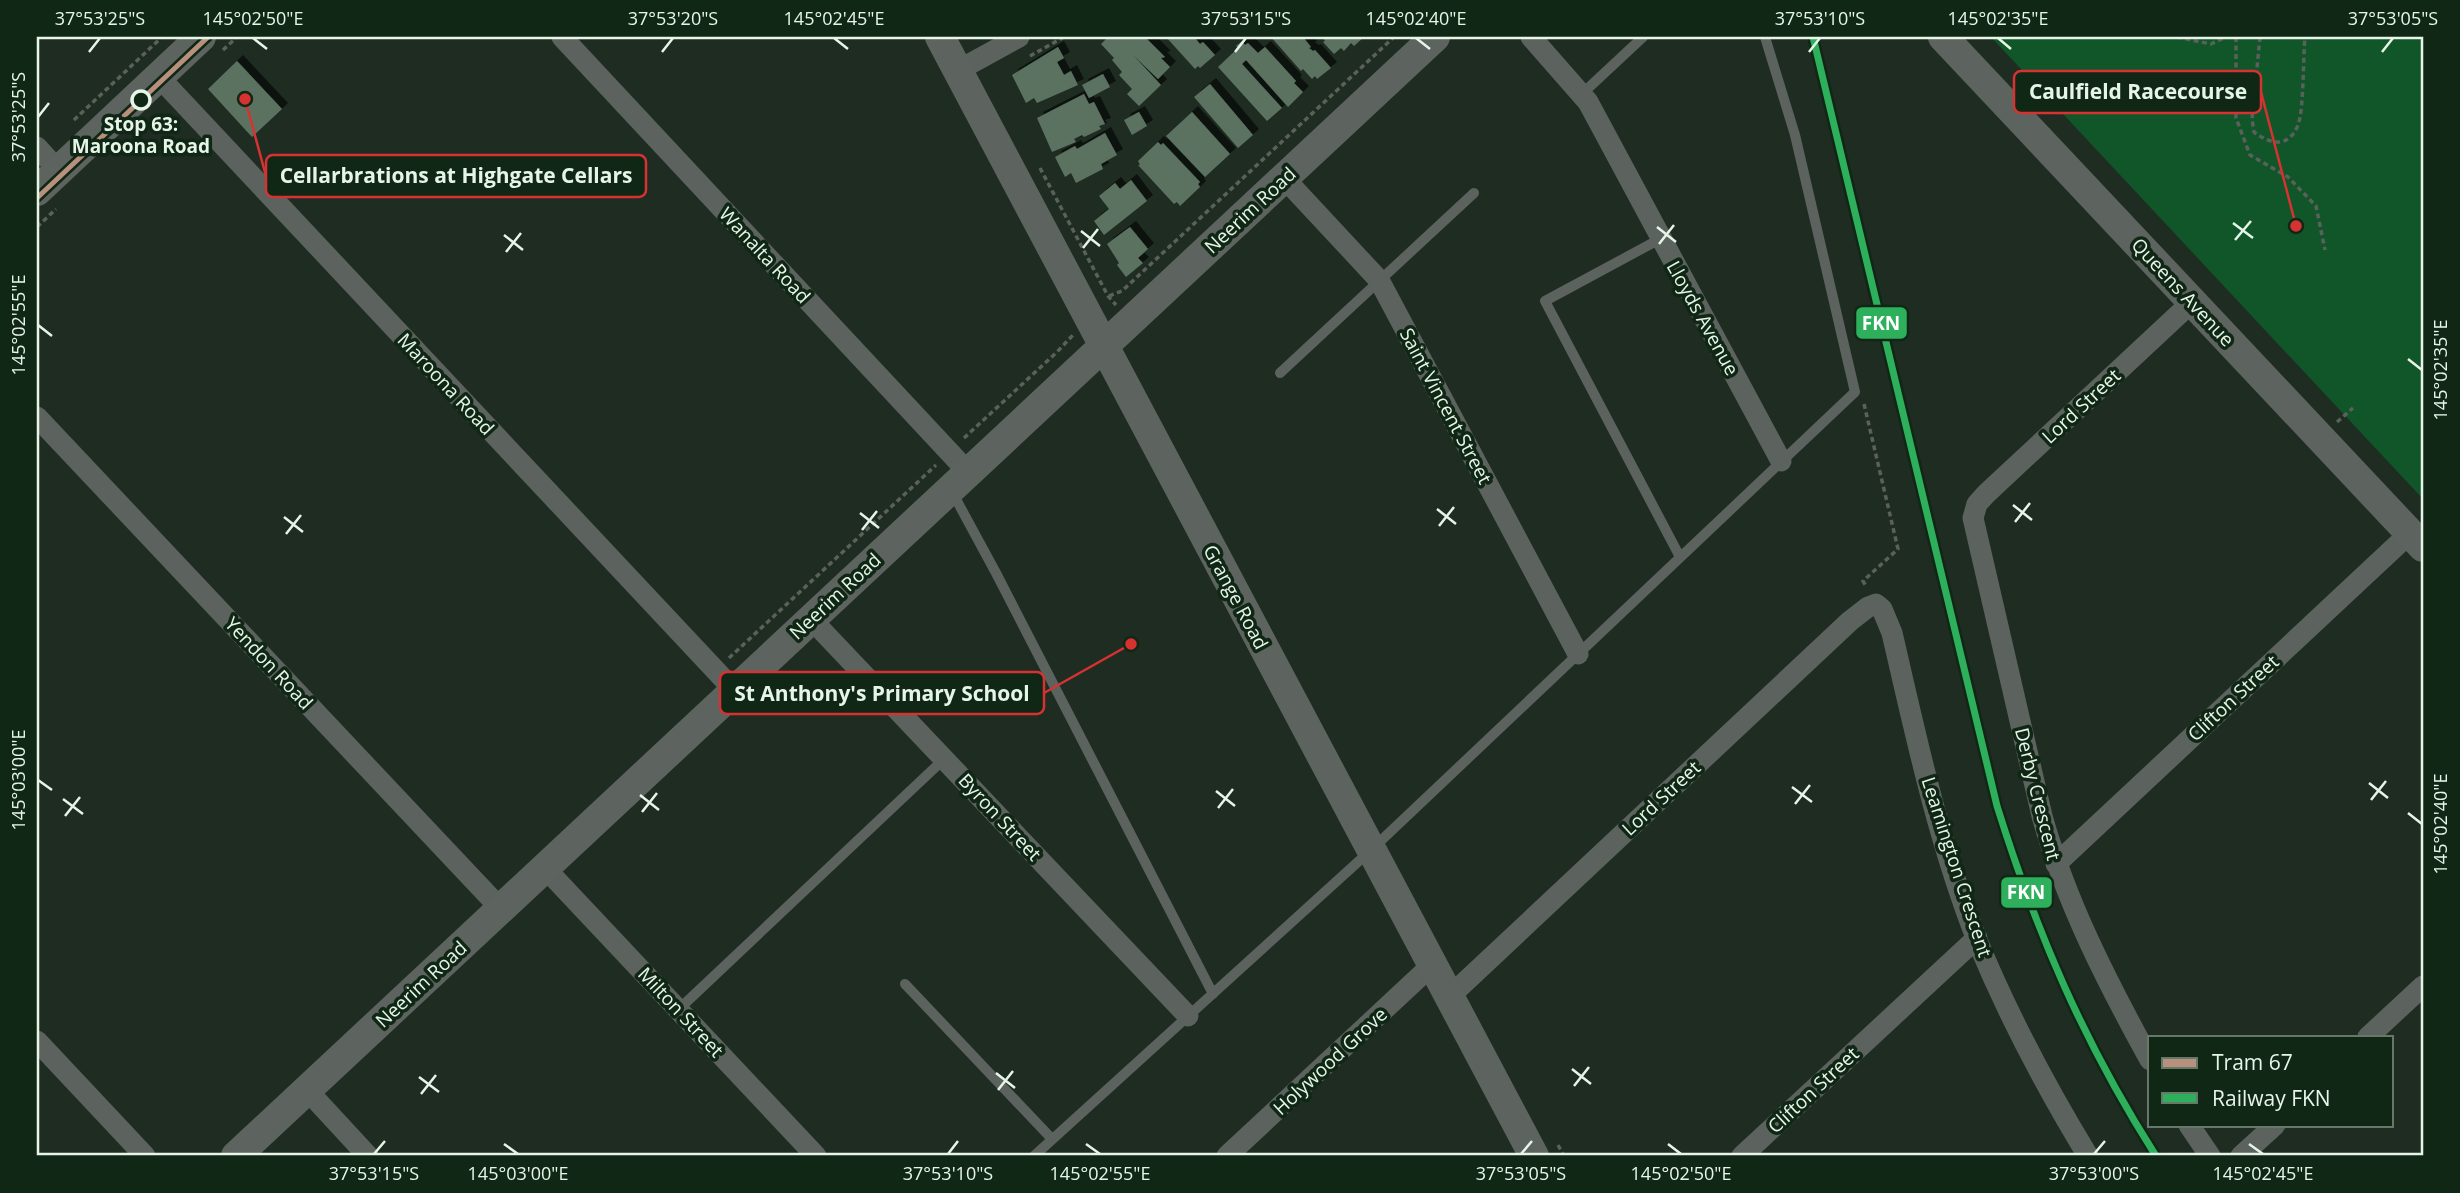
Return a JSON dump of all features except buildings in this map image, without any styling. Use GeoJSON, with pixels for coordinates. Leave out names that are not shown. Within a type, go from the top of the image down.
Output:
{"type":"FeatureCollection","features":[{"type":"Feature","properties":{"kind":"main road"},"geometry":{"type":"LineString","coordinates":[[37,191],[201,37]]}},
{"type":"Feature","properties":{"kind":"main road","name":"Grange Road"},"geometry":{"type":"LineString","coordinates":[[940,37],[1534,1156]]}},
{"type":"Feature","properties":{"kind":"main road","name":"Neerim Road"},"geometry":{"type":"LineString","coordinates":[[236,1156],[545,869],[725,681],[811,619],[956,471],[1103,346],[1435,37]]}},
{"type":"Feature","properties":{"kind":"main road","name":"Queens Avenue"},"geometry":{"type":"LineString","coordinates":[[1943,37],[2416,540]]}},
{"type":"Feature","properties":{"kind":"street","name":"Wanalta Road"},"geometry":{"type":"LineString","coordinates":[[562,37],[956,471]]}},
{"type":"Feature","properties":{"kind":"street"},"geometry":{"type":"LineString","coordinates":[[957,71],[1019,37]]}},
{"type":"Feature","properties":{"kind":"street","name":"Lloyds Avenue"},"geometry":{"type":"LineString","coordinates":[[1531,37],[1583,93],[1781,461]]}},
{"type":"Feature","properties":{"kind":"street","name":"Maroona Road"},"geometry":{"type":"LineString","coordinates":[[159,77],[725,681]]}},
{"type":"Feature","properties":{"kind":"street"},"geometry":{"type":"LineString","coordinates":[[37,147],[58,170]]}},
{"type":"Feature","properties":{"kind":"street","name":"Saint Vincent Street"},"geometry":{"type":"LineString","coordinates":[[1284,178],[1379,280],[1578,654]]}},
{"type":"Feature","properties":{"kind":"street","name":"Lord Street"},"geometry":{"type":"LineString","coordinates":[[1973,512],[1986,494],[2192,302]]}},
{"type":"Feature","properties":{"kind":"street","name":"Yendon Road"},"geometry":{"type":"LineString","coordinates":[[37,417],[501,909]]}},
{"type":"Feature","properties":{"kind":"street","name":"Derby Crescent"},"geometry":{"type":"LineString","coordinates":[[1973,512],[1973,524],[2042,816],[2056,864],[2120,1006],[2148,1056]]}},
{"type":"Feature","properties":{"kind":"street","name":"Clifton Street"},"geometry":{"type":"LineString","coordinates":[[2056,864],[2416,540]]}},
{"type":"Feature","properties":{"kind":"street","name":"Lord Street"},"geometry":{"type":"LineString","coordinates":[[1449,997],[1850,621],[1876,604]]}},
{"type":"Feature","properties":{"kind":"street","name":"Leamington Crescent"},"geometry":{"type":"LineString","coordinates":[[1876,604],[1882,609],[1892,633],[1940,827],[1976,937],[2008,1011],[2054,1100],[2088,1156]]}},
{"type":"Feature","properties":{"kind":"street","name":"Byron Street"},"geometry":{"type":"LineString","coordinates":[[811,619],[1188,1016]]}},
{"type":"Feature","properties":{"kind":"street","name":"Milton Street"},"geometry":{"type":"LineString","coordinates":[[545,869],[816,1156]]}},
{"type":"Feature","properties":{"kind":"street","name":"Clifton Street"},"geometry":{"type":"LineString","coordinates":[[1742,1156],[1976,937]]}},
{"type":"Feature","properties":{"kind":"street","name":"Holywood Grove"},"geometry":{"type":"LineString","coordinates":[[1227,1156],[1432,965]]}},
{"type":"Feature","properties":{"kind":"street"},"geometry":{"type":"LineString","coordinates":[[2369,1036],[2423,986]]}},
{"type":"Feature","properties":{"kind":"street"},"geometry":{"type":"LineString","coordinates":[[37,1041],[145,1156]]}},
{"type":"Feature","properties":{"kind":"street"},"geometry":{"type":"LineString","coordinates":[[307,1090],[368,1156]]}},
{"type":"Feature","properties":{"kind":"street"},"geometry":{"type":"LineString","coordinates":[[2190,1126],[2210,1156]]}},
{"type":"Feature","properties":{"kind":"street"},"geometry":{"type":"LineString","coordinates":[[2241,1156],[2273,1126]]}},
{"type":"Feature","properties":{"kind":"lane"},"geometry":{"type":"LineString","coordinates":[[1583,93],[1643,37]]}},
{"type":"Feature","properties":{"kind":"lane"},"geometry":{"type":"LineString","coordinates":[[1034,1156],[1370,851],[1855,392],[1795,135],[1765,37]]}},
{"type":"Feature","properties":{"kind":"lane"},"geometry":{"type":"LineString","coordinates":[[1280,373],[1474,193]]}},
{"type":"Feature","properties":{"kind":"lane"},"geometry":{"type":"LineString","coordinates":[[1660,239],[1545,301],[1680,557]]}},
{"type":"Feature","properties":{"kind":"lane"},"geometry":{"type":"LineString","coordinates":[[956,471],[996,573],[1213,994]]}},
{"type":"Feature","properties":{"kind":"lane"},"geometry":{"type":"LineString","coordinates":[[678,1010],[944,759]]}},
{"type":"Feature","properties":{"kind":"lane"},"geometry":{"type":"LineString","coordinates":[[905,984],[1052,1139]]}},
{"type":"Feature","properties":{"kind":"path"},"geometry":{"type":"LineString","coordinates":[[71,123],[162,37]]}},
{"type":"Feature","properties":{"kind":"path"},"geometry":{"type":"LineString","coordinates":[[725,681],[956,471],[1108,296],[1122,290],[1394,37]]}},
{"type":"Feature","properties":{"kind":"path"},"geometry":{"type":"LineString","coordinates":[[2177,37],[2211,44],[2226,37]]}},
{"type":"Feature","properties":{"kind":"path"},"geometry":{"type":"LineString","coordinates":[[2236,37],[2236,117],[2250,155],[2288,177],[2316,206],[2325,250]]}},
{"type":"Feature","properties":{"kind":"path"},"geometry":{"type":"LineString","coordinates":[[2260,37],[2252,119],[2254,132],[2274,143],[2288,139],[2299,122],[2305,37]]}},
{"type":"Feature","properties":{"kind":"path"},"geometry":{"type":"LineString","coordinates":[[1855,392],[1862,397],[1898,549],[1863,581],[1876,604]]}},
{"type":"Feature","properties":{"kind":"path"},"geometry":{"type":"LineString","coordinates":[[2345,415],[2353,408]]}},
{"type":"Feature","properties":{"kind":"green space"},"geometry":{"type":"Polygon","coordinates":[[[1991,37],[2423,37],[2423,499],[1991,37]]]}},
{"type":"Feature","properties":{"kind":"tram line","name":"67"},"geometry":{"type":"LineString","coordinates":[[37,198],[208,37]]}},
{"type":"Feature","properties":{"kind":"rail line","name":"FKN"},"geometry":{"type":"LineString","coordinates":[[1813,37],[1997,806],[2029,899],[2064,987],[2106,1072],[2156,1156]]}},
{"type":"Feature","properties":{"kind":"place","name":"Cellarbrations at Highgate Cellars"},"geometry":{"type":"Point","coordinates":[245,99]}},
{"type":"Feature","properties":{"kind":"place","name":"Stop 63: Maroona Road"},"geometry":{"type":"Point","coordinates":[141,100]}},
{"type":"Feature","properties":{"kind":"place","name":"Caulfield Racecourse"},"geometry":{"type":"Point","coordinates":[2296,226]}},
{"type":"Feature","properties":{"kind":"place","name":"St Anthony's Primary School"},"geometry":{"type":"Point","coordinates":[1131,644]}}]}
